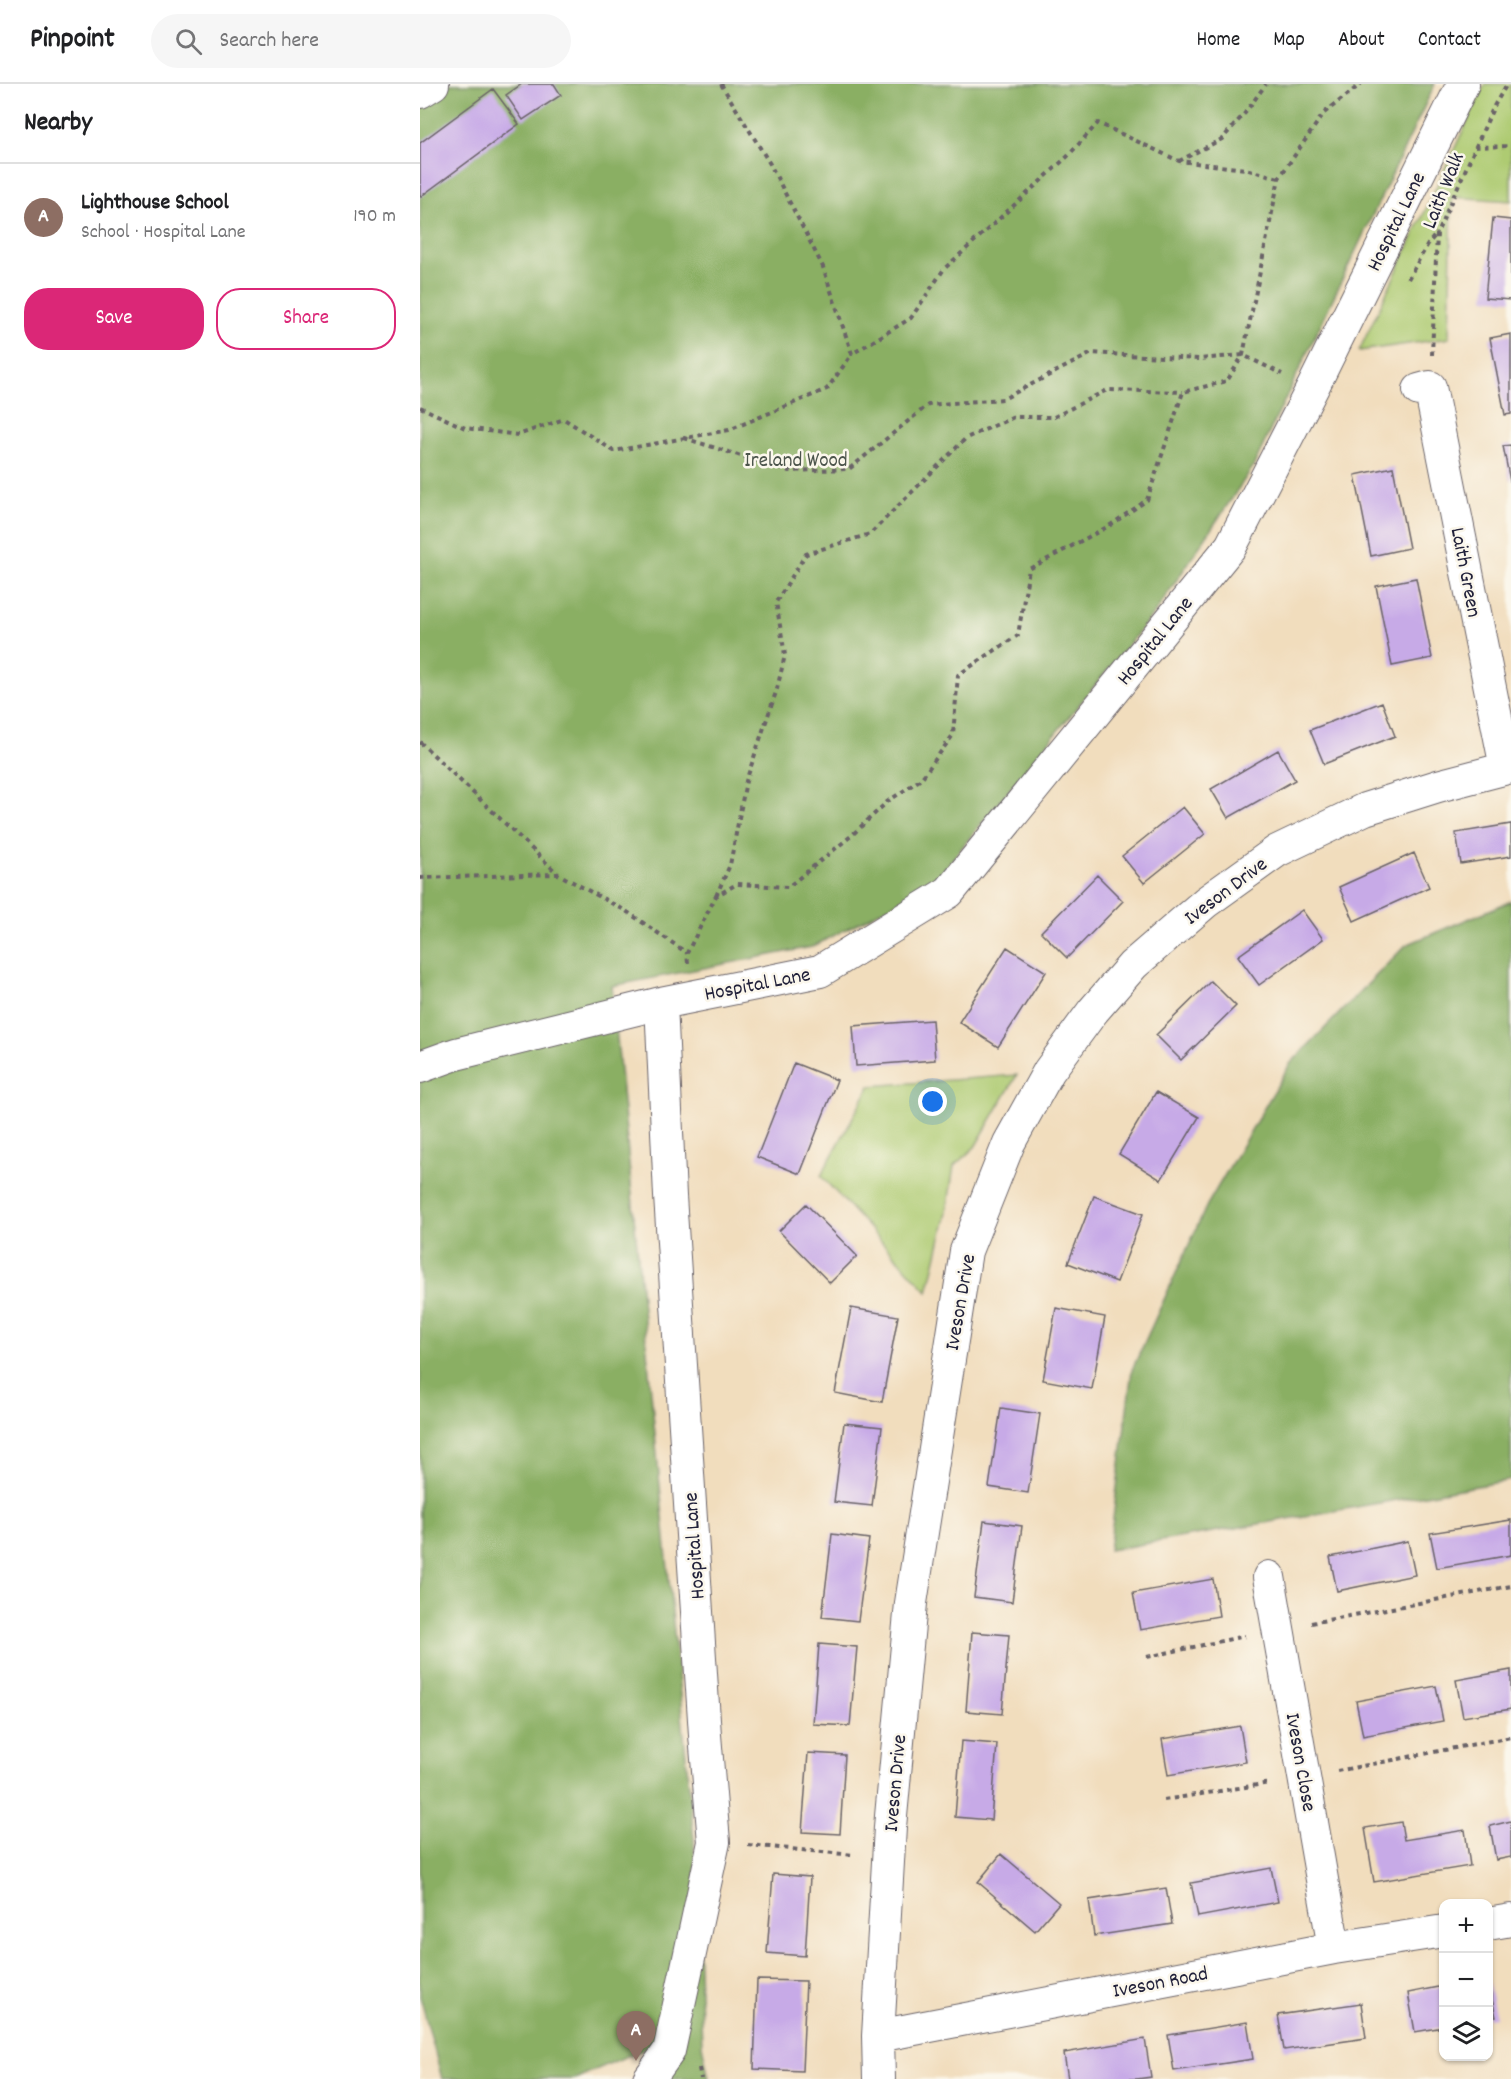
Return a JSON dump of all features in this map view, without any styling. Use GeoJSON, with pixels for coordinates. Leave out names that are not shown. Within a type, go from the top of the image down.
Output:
{"type":"FeatureCollection","features":[{"type":"Feature","properties":{"kind":"street"},"geometry":{"type":"LineString","coordinates":[[420,92],[432,84]]}},
{"type":"Feature","properties":{"kind":"street","name":"Hospital Lane"},"geometry":{"type":"LineString","coordinates":[[420,1068],[456,1054],[661,1003],[820,970],[949,891],[1231,546],[1313,387],[1463,84]]}},
{"type":"Feature","properties":{"kind":"street","name":"Laith Green"},"geometry":{"type":"LineString","coordinates":[[1425,389],[1509,768]]}},
{"type":"Feature","properties":{"kind":"street","name":"Iveson Drive"},"geometry":{"type":"LineString","coordinates":[[879,2079],[878,2036],[888,1858],[911,1603],[966,1251],[1010,1143],[1049,1071],[1093,1011],[1133,965],[1206,902],[1277,851],[1365,810],[1438,786],[1509,768]]}},
{"type":"Feature","properties":{"kind":"street","name":"Hospital Lane"},"geometry":{"type":"LineString","coordinates":[[649,2079],[669,2051],[714,1842],[670,1196],[661,1003]]}},
{"type":"Feature","properties":{"kind":"street","name":"Iveson Close"},"geometry":{"type":"LineString","coordinates":[[1269,1576],[1334,1948]]}},
{"type":"Feature","properties":{"kind":"street"},"geometry":{"type":"LineString","coordinates":[[1493,1923],[1511,1920]]}},
{"type":"Feature","properties":{"kind":"street","name":"Iveson Road"},"geometry":{"type":"LineString","coordinates":[[878,2036],[1334,1948],[1439,1932]]}},
{"type":"Feature","properties":{"kind":"path"},"geometry":{"type":"LineString","coordinates":[[720,84],[770,164],[823,267],[852,354]]}},
{"type":"Feature","properties":{"kind":"path"},"geometry":{"type":"LineString","coordinates":[[1179,161],[1222,139],[1266,84]]}},
{"type":"Feature","properties":{"kind":"path"},"geometry":{"type":"LineString","coordinates":[[693,996],[687,953],[730,865],[746,781],[777,688],[785,655],[776,602],[806,554],[870,534],[966,438],[1014,417],[1054,417],[1107,390],[1183,392],[1227,381],[1243,355],[1279,178],[1324,113],[1361,84]]}},
{"type":"Feature","properties":{"kind":"path","name":"Laith Walk"},"geometry":{"type":"LineString","coordinates":[[1425,389],[1437,233],[1494,106],[1507,84]]}},
{"type":"Feature","properties":{"kind":"path"},"geometry":{"type":"LineString","coordinates":[[420,406],[465,428],[518,435],[564,419],[614,451],[729,430],[827,388],[852,354],[911,318],[944,269],[1067,157],[1098,123],[1179,161],[1245,169],[1279,178]]}},
{"type":"Feature","properties":{"kind":"path"},"geometry":{"type":"LineString","coordinates":[[1475,147],[1511,146]]}},
{"type":"Feature","properties":{"kind":"path"},"geometry":{"type":"LineString","coordinates":[[684,438],[789,471],[849,469],[928,405],[1003,399],[1092,353],[1200,359],[1243,355],[1260,365],[1313,387]]}},
{"type":"Feature","properties":{"kind":"path"},"geometry":{"type":"LineString","coordinates":[[716,896],[737,884],[788,887],[851,836],[887,802],[921,779],[953,735],[958,675],[1018,635],[1029,569],[1109,526],[1147,500],[1183,392]]}},
{"type":"Feature","properties":{"kind":"path"},"geometry":{"type":"LineString","coordinates":[[420,742],[558,874],[626,911],[687,953]]}},
{"type":"Feature","properties":{"kind":"path"},"geometry":{"type":"LineString","coordinates":[[420,878],[558,874]]}},
{"type":"Feature","properties":{"kind":"path"},"geometry":{"type":"LineString","coordinates":[[1147,1657],[1278,1629],[1511,1586]]}},
{"type":"Feature","properties":{"kind":"path"},"geometry":{"type":"LineString","coordinates":[[714,1842],[888,1858]]}},
{"type":"Feature","properties":{"kind":"green space","name":"Ireland Wood"},"geometry":{"type":"Polygon","coordinates":[[[420,84],[1435,84],[1253,467],[1156,611],[932,884],[812,947],[612,986],[694,1840],[702,2045],[709,2079],[659,2079],[654,2044],[575,2079],[442,2079],[420,1996],[420,84]]]}},
{"type":"Feature","properties":{"kind":"green space"},"geometry":{"type":"Polygon","coordinates":[[[1485,84],[1511,84],[1511,201],[1452,197],[1449,338],[1359,351],[1485,84]]]}},
{"type":"Feature","properties":{"kind":"green space"},"geometry":{"type":"Polygon","coordinates":[[[1511,901],[1511,1480],[1109,1550],[1132,1370],[1207,1205],[1290,1064],[1406,945],[1511,901]]]}},
{"type":"Feature","properties":{"kind":"green space"},"geometry":{"type":"Polygon","coordinates":[[[1017,1075],[975,1147],[954,1166],[946,1217],[928,1292],[821,1176],[870,1086],[1017,1075]]]}},
{"type":"Feature","properties":{"kind":"building"},"geometry":{"type":"Polygon","coordinates":[[[522,84],[554,84],[561,95],[523,120],[506,95],[522,84]]]}},
{"type":"Feature","properties":{"kind":"building"},"geometry":{"type":"Polygon","coordinates":[[[493,89],[519,124],[420,197],[420,143],[493,89]]]}},
{"type":"Feature","properties":{"kind":"building"},"geometry":{"type":"Polygon","coordinates":[[[1493,218],[1511,220],[1511,300],[1485,298],[1493,218]]]}},
{"type":"Feature","properties":{"kind":"building"},"geometry":{"type":"Polygon","coordinates":[[[1511,334],[1511,414],[1505,415],[1490,338],[1511,334]]]}},
{"type":"Feature","properties":{"kind":"building"},"geometry":{"type":"Polygon","coordinates":[[[1511,445],[1511,481],[1510,481],[1503,446],[1511,445]]]}},
{"type":"Feature","properties":{"kind":"building"},"geometry":{"type":"Polygon","coordinates":[[[1393,467],[1409,548],[1371,556],[1355,475],[1393,467]]]}},
{"type":"Feature","properties":{"kind":"building"},"geometry":{"type":"Polygon","coordinates":[[[1416,578],[1432,658],[1392,666],[1376,586],[1416,578]]]}},
{"type":"Feature","properties":{"kind":"building"},"geometry":{"type":"Polygon","coordinates":[[[1382,702],[1395,736],[1324,764],[1310,730],[1382,702]]]}},
{"type":"Feature","properties":{"kind":"building"},"geometry":{"type":"Polygon","coordinates":[[[1278,750],[1295,780],[1228,818],[1211,789],[1278,750]]]}},
{"type":"Feature","properties":{"kind":"building"},"geometry":{"type":"Polygon","coordinates":[[[1183,807],[1205,834],[1144,883],[1122,856],[1183,807]]]}},
{"type":"Feature","properties":{"kind":"building"},"geometry":{"type":"Polygon","coordinates":[[[1511,824],[1511,856],[1461,864],[1456,833],[1511,824]]]}},
{"type":"Feature","properties":{"kind":"building"},"geometry":{"type":"Polygon","coordinates":[[[1414,853],[1429,887],[1354,921],[1339,887],[1414,853]]]}},
{"type":"Feature","properties":{"kind":"building"},"geometry":{"type":"Polygon","coordinates":[[[1097,875],[1123,901],[1067,958],[1041,932],[1097,875]]]}},
{"type":"Feature","properties":{"kind":"building"},"geometry":{"type":"Polygon","coordinates":[[[1302,910],[1323,939],[1259,985],[1238,956],[1302,910]]]}},
{"type":"Feature","properties":{"kind":"building"},"geometry":{"type":"Polygon","coordinates":[[[1007,947],[1046,972],[998,1047],[959,1022],[1007,947]]]}},
{"type":"Feature","properties":{"kind":"building"},"geometry":{"type":"Polygon","coordinates":[[[1211,981],[1236,1006],[1181,1060],[1156,1035],[1211,981]]]}},
{"type":"Feature","properties":{"kind":"building"},"geometry":{"type":"Polygon","coordinates":[[[932,1020],[935,1060],[856,1066],[853,1026],[932,1020]]]}},
{"type":"Feature","properties":{"kind":"building"},"geometry":{"type":"Polygon","coordinates":[[[794,1063],[837,1080],[800,1174],[757,1157],[794,1063]]]}},
{"type":"Feature","properties":{"kind":"building"},"geometry":{"type":"Polygon","coordinates":[[[1156,1092],[1199,1117],[1161,1180],[1119,1154],[1156,1092]]]}},
{"type":"Feature","properties":{"kind":"building"},"geometry":{"type":"Polygon","coordinates":[[[1094,1196],[1143,1214],[1117,1282],[1068,1263],[1094,1196]]]}},
{"type":"Feature","properties":{"kind":"building"},"geometry":{"type":"Polygon","coordinates":[[[806,1204],[857,1256],[830,1283],[779,1231],[806,1204]]]}},
{"type":"Feature","properties":{"kind":"building"},"geometry":{"type":"Polygon","coordinates":[[[851,1308],[898,1316],[882,1402],[835,1393],[851,1308]]]}},
{"type":"Feature","properties":{"kind":"building"},"geometry":{"type":"Polygon","coordinates":[[[1056,1308],[1105,1317],[1092,1389],[1043,1380],[1056,1308]]]}},
{"type":"Feature","properties":{"kind":"building"},"geometry":{"type":"Polygon","coordinates":[[[1001,1408],[1040,1414],[1028,1493],[989,1487],[1001,1408]]]}},
{"type":"Feature","properties":{"kind":"building"},"geometry":{"type":"Polygon","coordinates":[[[844,1423],[882,1427],[872,1506],[834,1502],[844,1423]]]}},
{"type":"Feature","properties":{"kind":"building"},"geometry":{"type":"Polygon","coordinates":[[[1511,1520],[1511,1555],[1437,1568],[1430,1533],[1511,1520]]]}},
{"type":"Feature","properties":{"kind":"building"},"geometry":{"type":"Polygon","coordinates":[[[984,1521],[1022,1526],[1012,1602],[974,1597],[984,1521]]]}},
{"type":"Feature","properties":{"kind":"building"},"geometry":{"type":"Polygon","coordinates":[[[832,1534],[869,1539],[858,1621],[822,1617],[832,1534]]]}},
{"type":"Feature","properties":{"kind":"building"},"geometry":{"type":"Polygon","coordinates":[[[1408,1541],[1415,1575],[1337,1591],[1330,1557],[1408,1541]]]}},
{"type":"Feature","properties":{"kind":"building"},"geometry":{"type":"Polygon","coordinates":[[[1213,1579],[1219,1616],[1140,1630],[1133,1593],[1213,1579]]]}},
{"type":"Feature","properties":{"kind":"building"},"geometry":{"type":"Polygon","coordinates":[[[972,1632],[1009,1635],[1002,1714],[966,1711],[972,1632]]]}},
{"type":"Feature","properties":{"kind":"building"},"geometry":{"type":"Polygon","coordinates":[[[819,1644],[857,1647],[850,1726],[813,1724],[819,1644]]]}},
{"type":"Feature","properties":{"kind":"building"},"geometry":{"type":"Polygon","coordinates":[[[1511,1670],[1511,1709],[1463,1717],[1456,1680],[1511,1670]]]}},
{"type":"Feature","properties":{"kind":"building"},"geometry":{"type":"Polygon","coordinates":[[[1436,1686],[1443,1721],[1363,1736],[1356,1701],[1436,1686]]]}},
{"type":"Feature","properties":{"kind":"building"},"geometry":{"type":"Polygon","coordinates":[[[1240,1726],[1246,1762],[1168,1775],[1162,1739],[1240,1726]]]}},
{"type":"Feature","properties":{"kind":"building"},"geometry":{"type":"Polygon","coordinates":[[[961,1741],[997,1744],[991,1820],[955,1817],[961,1741]]]}},
{"type":"Feature","properties":{"kind":"building"},"geometry":{"type":"Polygon","coordinates":[[[808,1753],[845,1755],[840,1834],[802,1832],[808,1753]]]}},
{"type":"Feature","properties":{"kind":"building"},"geometry":{"type":"Polygon","coordinates":[[[1511,1821],[1511,1857],[1496,1860],[1490,1826],[1511,1821]]]}},
{"type":"Feature","properties":{"kind":"building"},"geometry":{"type":"Polygon","coordinates":[[[1401,1822],[1404,1840],[1465,1830],[1470,1866],[1374,1882],[1365,1828],[1401,1822]]]}},
{"type":"Feature","properties":{"kind":"building"},"geometry":{"type":"Polygon","coordinates":[[[1001,1854],[1059,1903],[1035,1931],[978,1882],[1001,1854]]]}},
{"type":"Feature","properties":{"kind":"building"},"geometry":{"type":"Polygon","coordinates":[[[1271,1868],[1278,1902],[1198,1917],[1191,1883],[1271,1868]]]}},
{"type":"Feature","properties":{"kind":"building"},"geometry":{"type":"Polygon","coordinates":[[[773,1874],[810,1877],[805,1956],[767,1953],[773,1874]]]}},
{"type":"Feature","properties":{"kind":"building"},"geometry":{"type":"Polygon","coordinates":[[[1166,1888],[1172,1924],[1094,1936],[1089,1900],[1166,1888]]]}},
{"type":"Feature","properties":{"kind":"building"},"geometry":{"type":"Polygon","coordinates":[[[757,1980],[806,1981],[802,2071],[754,2069],[757,1980]]]}},
{"type":"Feature","properties":{"kind":"building"},"geometry":{"type":"Polygon","coordinates":[[[1439,1987],[1439,2028],[1415,2032],[1408,1993],[1439,1987]]]}},
{"type":"Feature","properties":{"kind":"building"},"geometry":{"type":"Polygon","coordinates":[[[1361,2003],[1366,2038],[1284,2050],[1278,2015],[1361,2003]]]}},
{"type":"Feature","properties":{"kind":"building"},"geometry":{"type":"Polygon","coordinates":[[[1247,2022],[1253,2059],[1174,2071],[1168,2035],[1247,2022]]]}},
{"type":"Feature","properties":{"kind":"building"},"geometry":{"type":"Polygon","coordinates":[[[1145,2039],[1151,2077],[1068,2079],[1064,2053],[1145,2039]]]}},
{"type":"Feature","properties":{"kind":"place","name":"Lighthouse School"},"geometry":{"type":"Point","coordinates":[636,2061]}}]}
